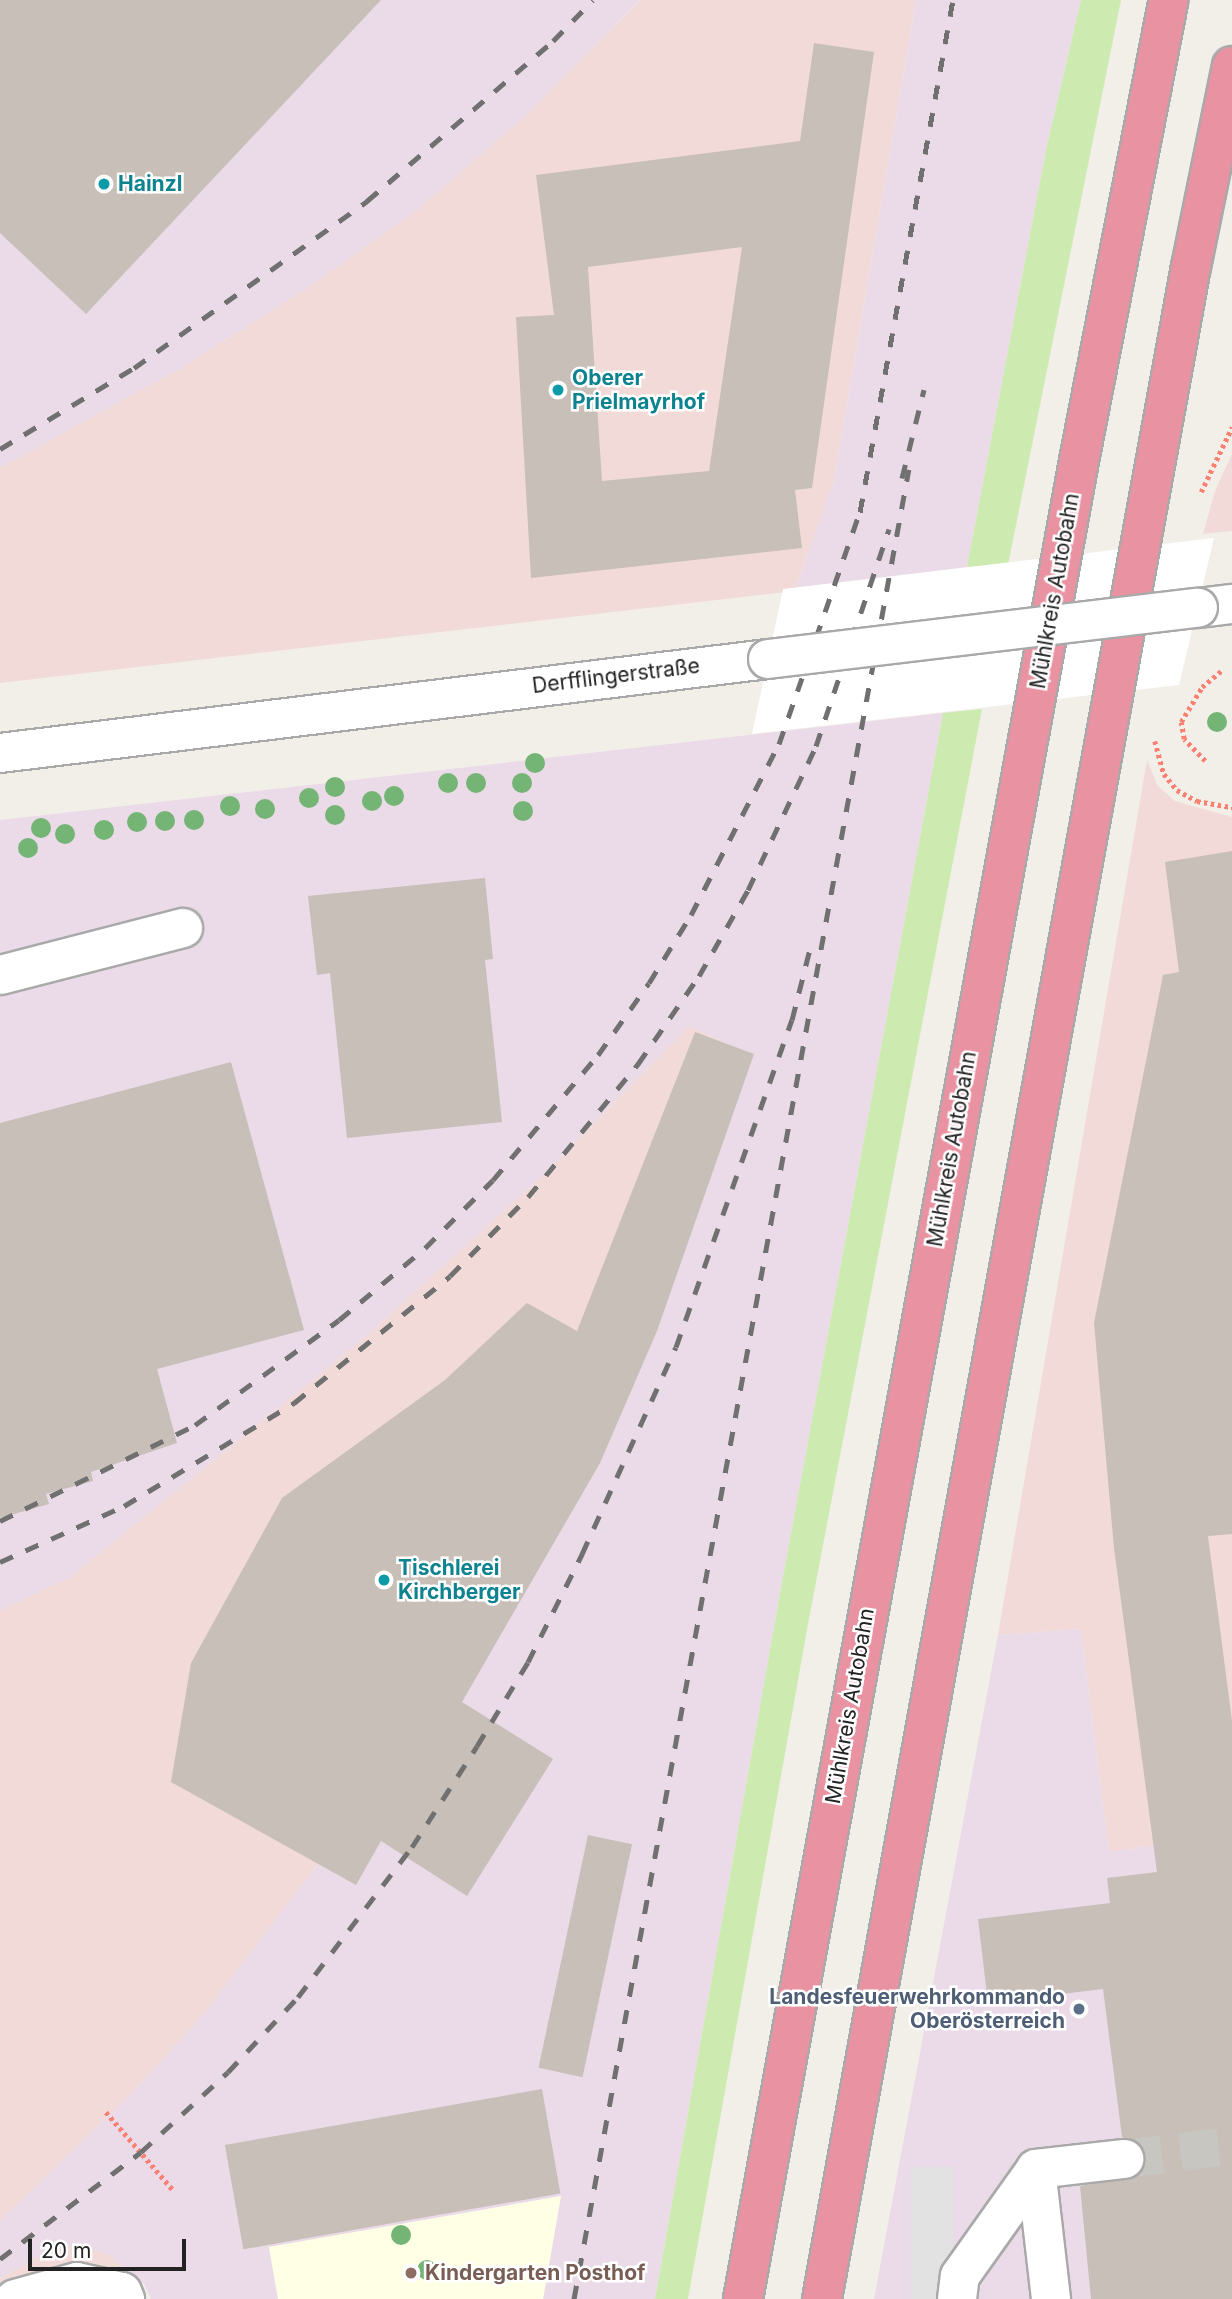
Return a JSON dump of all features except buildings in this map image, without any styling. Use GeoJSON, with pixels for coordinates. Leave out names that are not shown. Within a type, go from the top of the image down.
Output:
{"type":"FeatureCollection","features":[{"type":"Feature","properties":{"kind":"highway","name":"Mühlkreis Autobahn"},"geometry":{"type":"LineString","coordinates":[[743,2299],[1045,643],[1169,0]]}},
{"type":"Feature","properties":{"kind":"highway"},"geometry":{"type":"LineString","coordinates":[[822,2299],[1184,308],[1232,66]]}},
{"type":"Feature","properties":{"kind":"street","name":"Derfflingerstraße"},"geometry":{"type":"LineString","coordinates":[[0,753],[1215,606]]}},
{"type":"Feature","properties":{"kind":"street"},"geometry":{"type":"LineString","coordinates":[[0,975],[183,928]]}},
{"type":"Feature","properties":{"kind":"street"},"geometry":{"type":"LineString","coordinates":[[957,2299],[960,2276],[1036,2169],[1124,2159]]}},
{"type":"Feature","properties":{"kind":"street"},"geometry":{"type":"LineString","coordinates":[[1036,2169],[1051,2299]]}},
{"type":"Feature","properties":{"kind":"street"},"geometry":{"type":"LineString","coordinates":[[15,2299],[77,2282],[124,2295]]}},
{"type":"Feature","properties":{"kind":"path"},"geometry":{"type":"LineString","coordinates":[[1205,761],[1184,739],[1181,722],[1202,687],[1221,671]]}},
{"type":"Feature","properties":{"kind":"path"},"geometry":{"type":"LineString","coordinates":[[106,2112],[173,2190]]}},
{"type":"Feature","properties":{"kind":"shaded area"},"geometry":{"type":"Polygon","coordinates":[[[0,0],[640,0],[524,117],[417,210],[306,289],[181,368],[0,468],[0,0]]]}},
{"type":"Feature","properties":{"kind":"shaded area"},"geometry":{"type":"Polygon","coordinates":[[[640,0],[916,0],[834,480],[795,591],[0,683],[0,468],[181,368],[306,289],[417,210],[524,117],[640,0]]]}},
{"type":"Feature","properties":{"kind":"shaded area"},"geometry":{"type":"Polygon","coordinates":[[[916,0],[1081,0],[1046,150],[967,567],[795,591],[834,480],[916,0]]]}},
{"type":"Feature","properties":{"kind":"shaded area"},"geometry":{"type":"Polygon","coordinates":[[[1232,454],[1232,531],[1203,534],[1215,491],[1232,454]]]}},
{"type":"Feature","properties":{"kind":"shaded area"},"geometry":{"type":"Polygon","coordinates":[[[943,713],[782,1582],[655,2299],[543,2299],[561,2196],[269,2247],[278,2299],[151,2299],[144,2284],[106,2253],[59,2244],[0,2279],[0,2221],[133,2092],[203,2015],[325,1855],[751,1055],[689,1026],[541,1177],[364,1338],[69,1578],[0,1610],[0,820],[943,713]]]}},
{"type":"Feature","properties":{"kind":"shaded area"},"geometry":{"type":"Polygon","coordinates":[[[1147,760],[1158,786],[1175,801],[1232,817],[1232,1834],[1109,1852],[1081,1629],[998,1635],[1147,760]]]}},
{"type":"Feature","properties":{"kind":"shaded area"},"geometry":{"type":"Polygon","coordinates":[[[689,1026],[751,1055],[325,1855],[203,2015],[133,2092],[0,2221],[0,1610],[69,1578],[364,1338],[541,1177],[689,1026]]]}},
{"type":"Feature","properties":{"kind":"shaded area","name":"Landesfeuerwehrkommando Oberösterreich"},"geometry":{"type":"Polygon","coordinates":[[[1081,1629],[1109,1852],[1232,1834],[1232,2299],[874,2299],[998,1635],[1081,1629]]]}},
{"type":"Feature","properties":{"kind":"shaded area"},"geometry":{"type":"Polygon","coordinates":[[[911,2167],[953,2167],[953,2299],[911,2299],[911,2167]]]}},
{"type":"Feature","properties":{"kind":"shaded area","name":"Kindergarten Posthof"},"geometry":{"type":"Polygon","coordinates":[[[561,2196],[543,2299],[278,2299],[269,2247],[561,2196]]]}},
{"type":"Feature","properties":{"kind":"shaded area"},"geometry":{"type":"Polygon","coordinates":[[[59,2244],[106,2252],[123,2264],[97,2299],[0,2299],[0,2279],[59,2244]]]}},
{"type":"Feature","properties":{"kind":"green space"},"geometry":{"type":"Polygon","coordinates":[[[1081,0],[1121,0],[1008,565],[967,567],[1046,150],[1081,0]]]}},
{"type":"Feature","properties":{"kind":"green space"},"geometry":{"type":"Polygon","coordinates":[[[982,709],[808,1624],[688,2299],[655,2299],[782,1582],[943,713],[982,709]]]}},
{"type":"Feature","properties":{"kind":"pier"},"geometry":{"type":"Polygon","coordinates":[[[1214,538],[1179,685],[752,734],[783,589],[1214,538]]]}},
{"type":"Feature","properties":{"kind":"tunnel"},"geometry":{"type":"LineString","coordinates":[[1124,2159],[1232,2146]]}},
{"type":"Feature","properties":{"kind":"railway"},"geometry":{"type":"LineString","coordinates":[[0,449],[134,368],[367,201],[553,41],[593,0]]}},
{"type":"Feature","properties":{"kind":"railway"},"geometry":{"type":"LineString","coordinates":[[0,1521],[195,1425],[339,1320],[425,1248],[493,1180],[598,1055],[649,983],[691,915],[779,744],[860,512],[953,0]]}},
{"type":"Feature","properties":{"kind":"railway"},"geometry":{"type":"LineString","coordinates":[[902,478],[924,390]]}},
{"type":"Feature","properties":{"kind":"railway"},"geometry":{"type":"LineString","coordinates":[[574,2299],[909,469]]}},
{"type":"Feature","properties":{"kind":"railway"},"geometry":{"type":"LineString","coordinates":[[0,1562],[124,1506],[294,1403],[450,1276],[528,1197],[638,1064],[699,976],[748,890],[816,746],[889,529]]}},
{"type":"Feature","properties":{"kind":"railway"},"geometry":{"type":"LineString","coordinates":[[0,2259],[141,2152],[228,2072],[298,1997],[412,1847],[477,1746],[528,1662],[582,1554],[676,1347],[792,1020],[810,949]]}},
{"type":"Feature","properties":{"kind":"place","name":"Hainzl"},"geometry":{"type":"Point","coordinates":[104,184]}},
{"type":"Feature","properties":{"kind":"place","name":"Oberer Prielmayrhof"},"geometry":{"type":"Point","coordinates":[558,390]}},
{"type":"Feature","properties":{"kind":"place","name":"Tischlerei Kirchberger"},"geometry":{"type":"Point","coordinates":[384,1580]}},
{"type":"Feature","properties":{"kind":"place","name":"Landesfeuerwehrkommando Oberösterreich"},"geometry":{"type":"Point","coordinates":[1079,2009]}},
{"type":"Feature","properties":{"kind":"place","name":"Kindergarten Posthof"},"geometry":{"type":"Point","coordinates":[411,2273]}}]}
